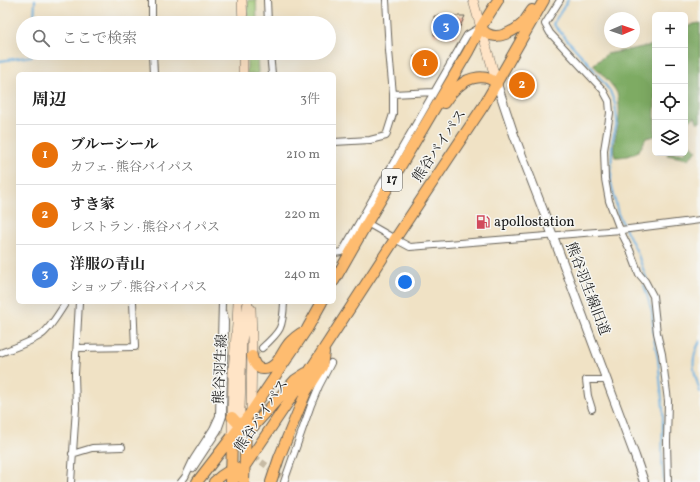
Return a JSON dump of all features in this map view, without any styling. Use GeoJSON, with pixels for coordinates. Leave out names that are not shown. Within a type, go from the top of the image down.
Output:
{"type":"FeatureCollection","features":[{"type":"Feature","properties":{"kind":"highway","name":"熊谷バイパス"},"geometry":{"type":"LineString","coordinates":[[336,277],[498,0]]}},
{"type":"Feature","properties":{"kind":"highway"},"geometry":{"type":"LineString","coordinates":[[481,27],[486,34],[491,36],[507,34],[522,23],[539,0]]}},
{"type":"Feature","properties":{"kind":"highway","name":"熊谷バイパス"},"geometry":{"type":"LineString","coordinates":[[231,482],[245,466],[310,370],[484,105],[544,0]]}},
{"type":"Feature","properties":{"kind":"highway"},"geometry":{"type":"LineString","coordinates":[[422,129],[453,91],[465,81],[483,78],[490,79],[497,84]]}},
{"type":"Feature","properties":{"kind":"highway","name":"熊谷バイパス"},"geometry":{"type":"LineString","coordinates":[[197,482],[232,437],[243,428],[251,412],[307,329],[321,304]]}},
{"type":"Feature","properties":{"kind":"highway"},"geometry":{"type":"LineString","coordinates":[[252,356],[257,367],[260,369],[269,368],[274,365],[290,341],[307,329]]}},
{"type":"Feature","properties":{"kind":"highway"},"geometry":{"type":"LineString","coordinates":[[271,482],[279,458],[306,392],[322,367],[326,346]]}},
{"type":"Feature","properties":{"kind":"highway"},"geometry":{"type":"LineString","coordinates":[[243,428],[252,428],[294,380],[310,370]]}},
{"type":"Feature","properties":{"kind":"highway"},"geometry":{"type":"LineString","coordinates":[[232,417],[243,428],[245,466],[244,482]]}},
{"type":"Feature","properties":{"kind":"highway"},"geometry":{"type":"LineString","coordinates":[[231,482],[232,437]]}},
{"type":"Feature","properties":{"kind":"highway"},"geometry":{"type":"LineString","coordinates":[[214,482],[236,466],[245,466]]}},
{"type":"Feature","properties":{"kind":"main road"},"geometry":{"type":"LineString","coordinates":[[242,0],[243,16]]}},
{"type":"Feature","properties":{"kind":"main road"},"geometry":{"type":"LineString","coordinates":[[473,0],[497,84]]}},
{"type":"Feature","properties":{"kind":"main road"},"geometry":{"type":"LineString","coordinates":[[243,60],[243,72]]}},
{"type":"Feature","properties":{"kind":"main road","name":"熊谷羽生線"},"geometry":{"type":"LineString","coordinates":[[232,437],[233,371],[238,304]]}},
{"type":"Feature","properties":{"kind":"main road"},"geometry":{"type":"LineString","coordinates":[[243,428],[242,341],[250,304]]}},
{"type":"Feature","properties":{"kind":"main road","name":"熊谷羽生線"},"geometry":{"type":"LineString","coordinates":[[250,304],[252,356],[251,412]]}},
{"type":"Feature","properties":{"kind":"street"},"geometry":{"type":"LineString","coordinates":[[152,0],[152,16]]}},
{"type":"Feature","properties":{"kind":"street"},"geometry":{"type":"LineString","coordinates":[[267,0],[268,16]]}},
{"type":"Feature","properties":{"kind":"street"},"geometry":{"type":"LineString","coordinates":[[336,142],[370,140],[386,136],[393,114],[393,94],[386,0]]}},
{"type":"Feature","properties":{"kind":"street"},"geometry":{"type":"LineString","coordinates":[[560,0],[545,24],[550,33],[604,90],[609,101],[610,113],[604,150],[605,179],[609,201],[639,274],[653,296],[657,333],[662,354],[668,401],[668,482]]}},
{"type":"Feature","properties":{"kind":"street"},"geometry":{"type":"LineString","coordinates":[[336,254],[342,252],[467,36],[481,27]]}},
{"type":"Feature","properties":{"kind":"street"},"geometry":{"type":"LineString","coordinates":[[153,60],[154,72]]}},
{"type":"Feature","properties":{"kind":"street"},"geometry":{"type":"LineString","coordinates":[[271,60],[272,72]]}},
{"type":"Feature","properties":{"kind":"street","name":"熊谷羽生線旧道"},"geometry":{"type":"LineString","coordinates":[[497,84],[514,135],[644,482]]}},
{"type":"Feature","properties":{"kind":"street"},"geometry":{"type":"LineString","coordinates":[[393,94],[434,92]]}},
{"type":"Feature","properties":{"kind":"street"},"geometry":{"type":"LineString","coordinates":[[367,223],[410,247],[621,230],[700,220]]}},
{"type":"Feature","properties":{"kind":"street"},"geometry":{"type":"LineString","coordinates":[[0,353],[28,342],[42,334],[65,304]]}},
{"type":"Feature","properties":{"kind":"street"},"geometry":{"type":"LineString","coordinates":[[71,482],[76,408],[75,374],[79,304]]}},
{"type":"Feature","properties":{"kind":"street"},"geometry":{"type":"LineString","coordinates":[[77,348],[135,347],[133,304]]}},
{"type":"Feature","properties":{"kind":"street"},"geometry":{"type":"LineString","coordinates":[[183,479],[193,468],[218,430],[223,416],[225,322],[222,304]]}},
{"type":"Feature","properties":{"kind":"street"},"geometry":{"type":"LineString","coordinates":[[262,348],[274,338],[280,329],[283,319],[284,304]]}},
{"type":"Feature","properties":{"kind":"street"},"geometry":{"type":"LineString","coordinates":[[284,482],[302,429],[319,386],[332,363]]}},
{"type":"Feature","properties":{"kind":"street"},"geometry":{"type":"LineString","coordinates":[[592,409],[588,396],[586,380],[607,380]]}},
{"type":"Feature","properties":{"kind":"street"},"geometry":{"type":"LineString","coordinates":[[281,482],[297,433],[302,429]]}},
{"type":"Feature","properties":{"kind":"street"},"geometry":{"type":"LineString","coordinates":[[72,454],[92,448],[122,447]]}},
{"type":"Feature","properties":{"kind":"green space"},"geometry":{"type":"Polygon","coordinates":[[[248,0],[256,0],[257,16],[247,16],[248,0]]]}},
{"type":"Feature","properties":{"kind":"green space"},"geometry":{"type":"Polygon","coordinates":[[[700,23],[700,122],[697,122],[695,116],[688,122],[688,27],[700,23]]]}},
{"type":"Feature","properties":{"kind":"green space"},"geometry":{"type":"Polygon","coordinates":[[[652,45],[652,137],[646,138],[640,149],[634,154],[615,157],[614,144],[619,117],[618,97],[613,87],[593,65],[607,54],[652,45]]]}},
{"type":"Feature","properties":{"kind":"green space"},"geometry":{"type":"Polygon","coordinates":[[[247,60],[257,60],[258,72],[247,72],[247,60]]]}},
{"type":"Feature","properties":{"kind":"green space"},"geometry":{"type":"Polygon","coordinates":[[[688,141],[697,151],[688,159],[672,156],[688,156],[688,141]]]}},
{"type":"Feature","properties":{"kind":"building"},"geometry":{"type":"Polygon","coordinates":[[[434,16],[465,16],[455,37],[449,37],[449,35],[434,35],[434,16]]]}},
{"type":"Feature","properties":{"kind":"building"},"geometry":{"type":"Polygon","coordinates":[[[436,54],[437,66],[415,66],[414,56],[436,54]]]}},
{"type":"Feature","properties":{"kind":"building"},"geometry":{"type":"Polygon","coordinates":[[[519,78],[529,84],[524,92],[514,87],[519,78]]]}},
{"type":"Feature","properties":{"kind":"waterway"},"geometry":{"type":"LineString","coordinates":[[34,16],[35,0]]}},
{"type":"Feature","properties":{"kind":"waterway"},"geometry":{"type":"LineString","coordinates":[[568,0],[553,24],[589,64],[610,91],[615,104],[617,122],[612,142],[611,182],[618,214],[637,252],[647,280]]}},
{"type":"Feature","properties":{"kind":"waterway"},"geometry":{"type":"LineString","coordinates":[[0,61],[16,58]]}},
{"type":"Feature","properties":{"kind":"waterway"},"geometry":{"type":"LineString","coordinates":[[644,285],[652,312],[654,339],[658,359],[663,409],[662,462],[664,482]]}},
{"type":"Feature","properties":{"kind":"waterway"},"geometry":{"type":"LineString","coordinates":[[700,341],[694,361],[694,372],[700,392]]}},
{"type":"Feature","properties":{"kind":"tunnel"},"geometry":{"type":"LineString","coordinates":[[240,367],[262,348]]}},
{"type":"Feature","properties":{"kind":"tunnel"},"geometry":{"type":"LineString","coordinates":[[218,430],[282,477]]}},
{"type":"Feature","properties":{"kind":"place","name":"洋服の青山"},"geometry":{"type":"Point","coordinates":[446,27]}},
{"type":"Feature","properties":{"kind":"place","name":"ブルーシール"},"geometry":{"type":"Point","coordinates":[425,63]}},
{"type":"Feature","properties":{"kind":"place","name":"すき家"},"geometry":{"type":"Point","coordinates":[522,85]}},
{"type":"Feature","properties":{"kind":"place","name":"apollostation"},"geometry":{"type":"Point","coordinates":[483,222]}}]}
